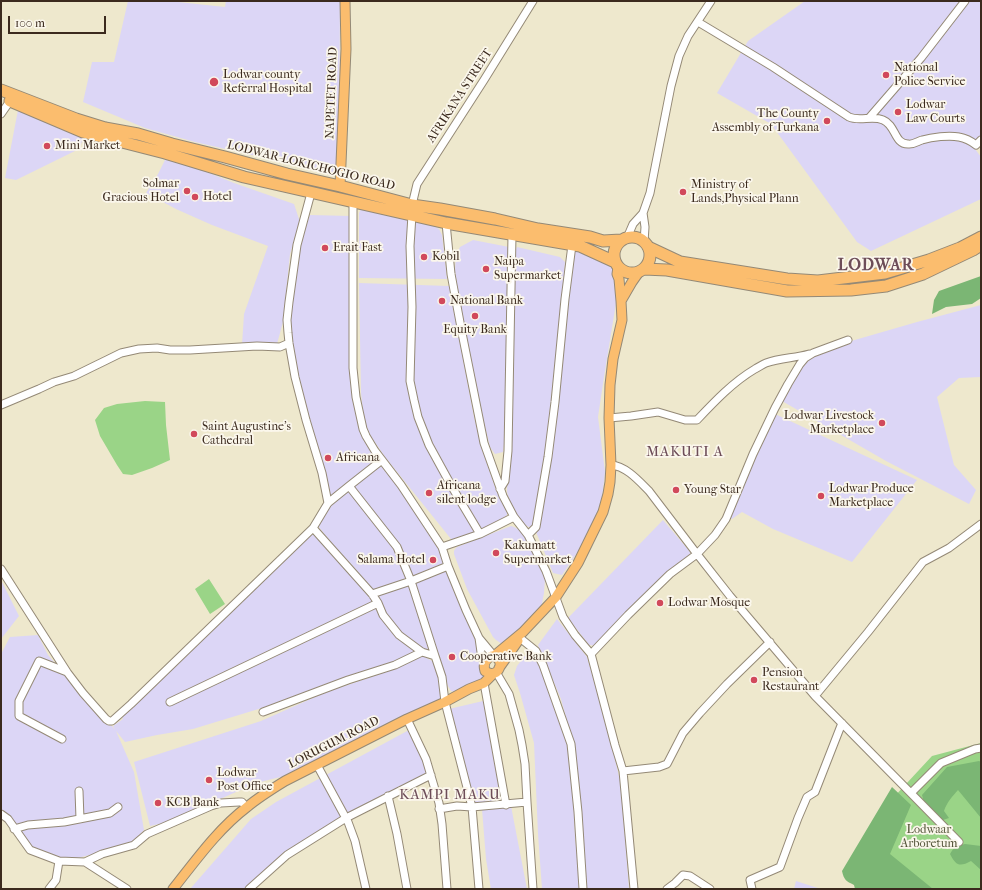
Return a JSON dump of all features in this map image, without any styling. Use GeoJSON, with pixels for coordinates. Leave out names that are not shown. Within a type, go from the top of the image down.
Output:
{"type":"FeatureCollection","features":[{"type":"Feature","properties":{"kind":"highway","name":"LODWAR-LOKICHOGIO ROAD"},"geometry":{"type":"LineString","coordinates":[[1,90],[76,119],[105,128],[138,134],[287,174],[340,186],[446,223],[580,246],[616,265]]}},
{"type":"Feature","properties":{"kind":"highway","name":"LODWAR-LOKICHOGIO ROAD"},"geometry":{"type":"LineString","coordinates":[[6,100],[83,132],[165,153],[244,177],[311,193],[353,202],[412,210],[440,209],[538,229],[590,237],[604,241],[624,239]]}},
{"type":"Feature","properties":{"kind":"highway"},"geometry":{"type":"LineString","coordinates":[[646,244],[650,252],[650,259],[648,264],[642,270],[634,274],[628,273],[622,271],[616,265],[613,256],[617,245],[624,239],[633,237],[639,238],[646,244],[680,262],[787,279],[818,281],[885,273],[928,260],[981,238]]}},
{"type":"Feature","properties":{"kind":"highway"},"geometry":{"type":"LineString","coordinates":[[642,270],[668,270],[787,291],[851,290],[886,286],[923,274],[981,245]]}},
{"type":"Feature","properties":{"kind":"main road","name":"NAPETET ROAD"},"geometry":{"type":"LineString","coordinates":[[340,186],[346,49],[345,1]]}},
{"type":"Feature","properties":{"kind":"main road"},"geometry":{"type":"LineString","coordinates":[[469,689],[484,683],[497,671],[521,635],[556,597],[578,563],[600,519],[608,494],[610,482],[609,395],[614,359],[622,320],[619,279],[616,265]]}},
{"type":"Feature","properties":{"kind":"main road"},"geometry":{"type":"LineString","coordinates":[[621,300],[632,282],[642,270]]}},
{"type":"Feature","properties":{"kind":"main road"},"geometry":{"type":"LineString","coordinates":[[469,689],[481,677],[488,658],[494,656],[521,635]]}},
{"type":"Feature","properties":{"kind":"main road"},"geometry":{"type":"LineString","coordinates":[[494,656],[499,661],[497,671]]}},
{"type":"Feature","properties":{"kind":"main road"},"geometry":{"type":"LineString","coordinates":[[484,666],[488,673],[497,671]]}},
{"type":"Feature","properties":{"kind":"main road","name":"LORUGUM ROAD"},"geometry":{"type":"LineString","coordinates":[[173,889],[220,832],[246,807],[279,784],[469,689]]}},
{"type":"Feature","properties":{"kind":"street","name":"AFRIKANA STREET"},"geometry":{"type":"LineString","coordinates":[[480,534],[429,445],[418,417],[410,381],[412,307],[410,246],[412,210],[416,184],[484,80],[533,1]]}},
{"type":"Feature","properties":{"kind":"street"},"geometry":{"type":"LineString","coordinates":[[624,239],[633,224],[643,212],[650,192],[671,86],[682,48],[711,1]]}},
{"type":"Feature","properties":{"kind":"street"},"geometry":{"type":"LineString","coordinates":[[869,118],[921,58],[965,1]]}},
{"type":"Feature","properties":{"kind":"street"},"geometry":{"type":"LineString","coordinates":[[698,22],[767,64],[849,118],[880,119],[887,122],[901,143],[907,144],[930,138],[960,137],[976,145],[981,140]]}},
{"type":"Feature","properties":{"kind":"street"},"geometry":{"type":"LineString","coordinates":[[1,114],[6,100]]}},
{"type":"Feature","properties":{"kind":"street"},"geometry":{"type":"LineString","coordinates":[[311,193],[301,230],[287,320],[289,344],[295,377],[306,420],[321,467],[328,503]]}},
{"type":"Feature","properties":{"kind":"street"},"geometry":{"type":"LineString","coordinates":[[353,202],[353,368],[355,390],[363,429],[382,460],[401,485],[442,547],[448,566],[479,638],[494,656]]}},
{"type":"Feature","properties":{"kind":"street"},"geometry":{"type":"LineString","coordinates":[[643,212],[646,244]]}},
{"type":"Feature","properties":{"kind":"street"},"geometry":{"type":"LineString","coordinates":[[446,223],[451,274],[484,443],[503,496],[514,517],[528,535],[546,571],[563,617],[575,635],[591,654],[623,771],[634,889]]}},
{"type":"Feature","properties":{"kind":"street"},"geometry":{"type":"LineString","coordinates":[[500,489],[504,481],[508,451],[512,235]]}},
{"type":"Feature","properties":{"kind":"street"},"geometry":{"type":"LineString","coordinates":[[528,535],[536,527],[548,458],[555,402],[564,299],[572,245]]}},
{"type":"Feature","properties":{"kind":"street"},"geometry":{"type":"LineString","coordinates":[[609,418],[658,412],[685,420],[696,420],[729,388],[749,372],[765,363],[813,353],[848,340]]}},
{"type":"Feature","properties":{"kind":"street"},"geometry":{"type":"LineString","coordinates":[[1,405],[54,382],[74,376],[121,353],[139,348],[190,350],[258,346],[280,347],[289,344]]}},
{"type":"Feature","properties":{"kind":"street"},"geometry":{"type":"LineString","coordinates":[[591,654],[670,574],[697,554],[715,535],[726,519],[753,454],[788,384],[800,364],[813,353]]}},
{"type":"Feature","properties":{"kind":"street"},"geometry":{"type":"LineString","coordinates":[[1,570],[67,672],[83,693],[110,722],[131,704],[313,528],[328,503],[382,460]]}},
{"type":"Feature","properties":{"kind":"street"},"geometry":{"type":"LineString","coordinates":[[611,465],[618,466],[625,470],[645,487],[730,596],[815,696],[959,842]]}},
{"type":"Feature","properties":{"kind":"street"},"geometry":{"type":"LineString","coordinates":[[349,486],[397,547],[411,581],[436,656],[442,677],[445,702],[472,806],[479,889]]}},
{"type":"Feature","properties":{"kind":"street"},"geometry":{"type":"LineString","coordinates":[[442,547],[480,534],[514,517]]}},
{"type":"Feature","properties":{"kind":"street"},"geometry":{"type":"LineString","coordinates":[[815,696],[923,562],[949,548],[981,524]]}},
{"type":"Feature","properties":{"kind":"street"},"geometry":{"type":"LineString","coordinates":[[313,528],[372,594],[392,628],[422,652],[436,656]]}},
{"type":"Feature","properties":{"kind":"street"},"geometry":{"type":"LineString","coordinates":[[372,594],[411,581],[448,566]]}},
{"type":"Feature","properties":{"kind":"street"},"geometry":{"type":"LineString","coordinates":[[170,702],[378,603]]}},
{"type":"Feature","properties":{"kind":"street"},"geometry":{"type":"LineString","coordinates":[[521,635],[536,651],[543,665],[571,744],[578,812],[583,889]]}},
{"type":"Feature","properties":{"kind":"street"},"geometry":{"type":"LineString","coordinates":[[479,638],[484,666]]}},
{"type":"Feature","properties":{"kind":"street"},"geometry":{"type":"LineString","coordinates":[[623,771],[659,767],[667,764],[683,733],[727,684],[770,642]]}},
{"type":"Feature","properties":{"kind":"street"},"geometry":{"type":"LineString","coordinates":[[263,712],[348,680],[395,665],[422,652]]}},
{"type":"Feature","properties":{"kind":"street"},"geometry":{"type":"LineString","coordinates":[[62,739],[19,716],[19,701],[38,661],[67,672]]}},
{"type":"Feature","properties":{"kind":"street"},"geometry":{"type":"LineString","coordinates":[[497,671],[509,694],[519,730],[525,764],[533,889]]}},
{"type":"Feature","properties":{"kind":"street"},"geometry":{"type":"LineString","coordinates":[[484,683],[506,804]]}},
{"type":"Feature","properties":{"kind":"street"},"geometry":{"type":"LineString","coordinates":[[407,719],[426,759],[431,775],[442,824],[447,889]]}},
{"type":"Feature","properties":{"kind":"street"},"geometry":{"type":"LineString","coordinates":[[752,889],[750,880],[780,867],[807,797],[815,792],[842,723]]}},
{"type":"Feature","properties":{"kind":"street"},"geometry":{"type":"LineString","coordinates":[[911,793],[941,763],[981,748]]}},
{"type":"Feature","properties":{"kind":"street"},"geometry":{"type":"LineString","coordinates":[[318,765],[348,822],[355,841],[366,889]]}},
{"type":"Feature","properties":{"kind":"street"},"geometry":{"type":"LineString","coordinates":[[249,889],[287,854],[346,818],[431,775]]}},
{"type":"Feature","properties":{"kind":"street"},"geometry":{"type":"LineString","coordinates":[[79,791],[80,819]]}},
{"type":"Feature","properties":{"kind":"street"},"geometry":{"type":"LineString","coordinates":[[388,796],[397,834],[407,889]]}},
{"type":"Feature","properties":{"kind":"street"},"geometry":{"type":"LineString","coordinates":[[1,814],[8,819],[30,850],[59,861],[85,862],[102,854],[134,845],[148,834],[211,806],[221,803],[242,802],[246,807]]}},
{"type":"Feature","properties":{"kind":"street"},"geometry":{"type":"LineString","coordinates":[[439,809],[457,806],[527,802]]}},
{"type":"Feature","properties":{"kind":"street"},"geometry":{"type":"LineString","coordinates":[[14,829],[28,825],[64,822],[110,813],[118,807]]}},
{"type":"Feature","properties":{"kind":"street"},"geometry":{"type":"LineString","coordinates":[[50,889],[56,880],[59,861]]}},
{"type":"Feature","properties":{"kind":"street"},"geometry":{"type":"LineString","coordinates":[[85,862],[127,889]]}},
{"type":"Feature","properties":{"kind":"street"},"geometry":{"type":"LineString","coordinates":[[667,889],[683,876],[690,876],[710,889]]}},
{"type":"Feature","properties":{"kind":"shaded area","name":"Lodwar county Referral Hospital"},"geometry":{"type":"Polygon","coordinates":[[[128,1],[169,1],[225,7],[226,1],[340,1],[339,175],[195,142],[145,128],[83,102],[92,62],[114,62],[128,1]]]}},
{"type":"Feature","properties":{"kind":"shaded area"},"geometry":{"type":"Polygon","coordinates":[[[805,1],[981,1],[981,136],[972,145],[981,157],[981,199],[871,251],[857,242],[771,124],[717,93],[748,41],[805,1]]]}},
{"type":"Feature","properties":{"kind":"shaded area"},"geometry":{"type":"Polygon","coordinates":[[[18,110],[85,134],[79,149],[16,180],[5,178],[18,110]]]}},
{"type":"Feature","properties":{"kind":"shaded area"},"geometry":{"type":"Polygon","coordinates":[[[167,156],[234,183],[294,204],[300,222],[290,254],[283,322],[277,344],[242,345],[244,314],[268,246],[212,225],[176,209],[146,193],[167,156]]]}},
{"type":"Feature","properties":{"kind":"shaded area"},"geometry":{"type":"Polygon","coordinates":[[[367,206],[434,226],[439,229],[442,235],[447,279],[359,278],[359,213],[362,207],[367,206]]]}},
{"type":"Feature","properties":{"kind":"shaded area"},"geometry":{"type":"Polygon","coordinates":[[[310,215],[351,216],[352,350],[362,434],[371,453],[377,461],[330,496],[305,407],[293,354],[289,319],[302,237],[310,215]]]}},
{"type":"Feature","properties":{"kind":"shaded area"},"geometry":{"type":"Polygon","coordinates":[[[473,240],[509,247],[508,413],[503,452],[495,454],[490,447],[468,354],[455,271],[456,255],[460,247],[473,240]]]}},
{"type":"Feature","properties":{"kind":"shaded area"},"geometry":{"type":"Polygon","coordinates":[[[517,247],[560,257],[565,262],[542,480],[534,526],[531,527],[525,525],[512,509],[507,492],[513,257],[517,247]]]}},
{"type":"Feature","properties":{"kind":"shaded area"},"geometry":{"type":"Polygon","coordinates":[[[576,248],[617,256],[621,261],[622,274],[598,417],[605,472],[602,499],[595,518],[577,553],[562,575],[553,573],[536,532],[549,470],[570,274],[576,248]]]}},
{"type":"Feature","properties":{"kind":"shaded area"},"geometry":{"type":"Polygon","coordinates":[[[359,283],[449,286],[474,417],[483,452],[496,490],[507,512],[507,515],[502,519],[475,533],[454,540],[451,539],[385,457],[370,435],[364,420],[361,393],[359,283]]]}},
{"type":"Feature","properties":{"kind":"shaded area","name":"Lodwar Livestock Marketplace"},"geometry":{"type":"Polygon","coordinates":[[[981,305],[981,377],[959,378],[937,397],[954,465],[976,490],[969,504],[886,461],[782,401],[793,377],[812,357],[834,346],[981,305]]]}},
{"type":"Feature","properties":{"kind":"shaded area","name":"Lodwar Produce Marketplace"},"geometry":{"type":"Polygon","coordinates":[[[775,414],[917,480],[852,562],[773,529],[742,512],[732,519],[728,517],[775,414]]]}},
{"type":"Feature","properties":{"kind":"shaded area"},"geometry":{"type":"Polygon","coordinates":[[[381,466],[418,510],[443,544],[482,638],[488,663],[486,677],[480,685],[455,692],[451,691],[405,565],[352,487],[381,466]]]}},
{"type":"Feature","properties":{"kind":"shaded area"},"geometry":{"type":"Polygon","coordinates":[[[350,488],[396,552],[407,575],[430,649],[422,649],[400,633],[387,614],[384,614],[370,586],[318,526],[324,513],[350,488]]]}},
{"type":"Feature","properties":{"kind":"shaded area"},"geometry":{"type":"Polygon","coordinates":[[[663,520],[691,553],[634,605],[597,646],[589,645],[568,618],[663,520]]]}},
{"type":"Feature","properties":{"kind":"shaded area"},"geometry":{"type":"Polygon","coordinates":[[[511,526],[521,531],[534,550],[544,574],[544,593],[542,604],[539,609],[511,642],[502,644],[493,637],[467,589],[454,551],[457,547],[511,526]]]}},
{"type":"Feature","properties":{"kind":"shaded area"},"geometry":{"type":"Polygon","coordinates":[[[314,535],[346,569],[418,652],[396,662],[288,700],[193,729],[125,742],[116,731],[134,772],[144,830],[131,844],[78,858],[55,857],[35,850],[1,812],[1,654],[10,637],[38,635],[48,655],[108,725],[112,726],[115,730],[113,726],[123,719],[122,716],[240,602],[267,578],[308,536],[314,535]]]}},
{"type":"Feature","properties":{"kind":"shaded area"},"geometry":{"type":"Polygon","coordinates":[[[1,580],[19,616],[1,639],[1,580]]]}},
{"type":"Feature","properties":{"kind":"shaded area"},"geometry":{"type":"Polygon","coordinates":[[[557,619],[587,657],[608,729],[621,785],[629,889],[585,889],[573,743],[561,699],[538,645],[557,619]]]}},
{"type":"Feature","properties":{"kind":"shaded area"},"geometry":{"type":"Polygon","coordinates":[[[531,648],[539,661],[568,745],[573,784],[575,838],[581,889],[542,889],[534,743],[514,675],[517,666],[531,648]]]}},
{"type":"Feature","properties":{"kind":"shaded area"},"geometry":{"type":"Polygon","coordinates":[[[423,656],[437,665],[450,702],[293,774],[264,781],[168,822],[150,826],[134,762],[261,721],[324,693],[380,674],[423,656]]]}},
{"type":"Feature","properties":{"kind":"shaded area"},"geometry":{"type":"Polygon","coordinates":[[[483,701],[503,797],[491,802],[471,803],[449,709],[483,701]]]}},
{"type":"Feature","properties":{"kind":"shaded area"},"geometry":{"type":"Polygon","coordinates":[[[409,730],[420,750],[429,774],[341,817],[245,889],[190,889],[251,819],[276,802],[409,730]]]}},
{"type":"Feature","properties":{"kind":"shaded area"},"geometry":{"type":"Polygon","coordinates":[[[511,806],[527,889],[491,889],[486,859],[482,809],[511,806]]]}},
{"type":"Feature","properties":{"kind":"shaded area"},"geometry":{"type":"Polygon","coordinates":[[[796,881],[821,889],[794,889],[796,881]]]}},
{"type":"Feature","properties":{"kind":"green space"},"geometry":{"type":"Polygon","coordinates":[[[981,276],[981,298],[972,304],[946,307],[932,314],[934,300],[939,291],[981,276]]]}},
{"type":"Feature","properties":{"kind":"green space"},"geometry":{"type":"Polygon","coordinates":[[[145,401],[165,402],[170,460],[132,475],[123,474],[100,436],[95,420],[104,408],[117,404],[145,401]]]}},
{"type":"Feature","properties":{"kind":"green space"},"geometry":{"type":"Polygon","coordinates":[[[209,579],[225,604],[210,614],[195,589],[209,579]]]}},
{"type":"Feature","properties":{"kind":"green space","name":"Lodwaar Arboretum"},"geometry":{"type":"Polygon","coordinates":[[[981,743],[981,889],[900,889],[856,856],[893,798],[932,756],[981,743]]]}},
{"type":"Feature","properties":{"kind":"green space"},"geometry":{"type":"Polygon","coordinates":[[[979,761],[981,762],[981,818],[958,790],[948,802],[944,811],[949,818],[943,820],[925,806],[922,795],[947,767],[979,761]]]}},
{"type":"Feature","properties":{"kind":"green space"},"geometry":{"type":"Polygon","coordinates":[[[892,787],[911,805],[890,854],[933,889],[855,889],[854,885],[847,881],[844,876],[842,871],[892,787]]]}},
{"type":"Feature","properties":{"kind":"green space"},"geometry":{"type":"Polygon","coordinates":[[[965,844],[981,846],[981,870],[971,861],[961,865],[956,863],[952,858],[950,854],[953,849],[965,844]]]}},
{"type":"Feature","properties":{"kind":"place","name":"National Police Service"},"geometry":{"type":"Point","coordinates":[886,75]}},
{"type":"Feature","properties":{"kind":"place","name":"Lodwar county Referral Hospital"},"geometry":{"type":"Point","coordinates":[214,82]}},
{"type":"Feature","properties":{"kind":"place","name":"Lodwar Law Courts"},"geometry":{"type":"Point","coordinates":[898,112]}},
{"type":"Feature","properties":{"kind":"place","name":"The County Assembly of Turkana"},"geometry":{"type":"Point","coordinates":[827,121]}},
{"type":"Feature","properties":{"kind":"place","name":"Mini Market"},"geometry":{"type":"Point","coordinates":[47,146]}},
{"type":"Feature","properties":{"kind":"place","name":"Solmar Gracious Hotel"},"geometry":{"type":"Point","coordinates":[187,191]}},
{"type":"Feature","properties":{"kind":"place","name":"Ministry of Lands,Physical Plann"},"geometry":{"type":"Point","coordinates":[683,192]}},
{"type":"Feature","properties":{"kind":"place","name":"Hotel"},"geometry":{"type":"Point","coordinates":[195,197]}},
{"type":"Feature","properties":{"kind":"place","name":"Erait Fast"},"geometry":{"type":"Point","coordinates":[325,248]}},
{"type":"Feature","properties":{"kind":"place","name":"Kobil"},"geometry":{"type":"Point","coordinates":[424,257]}},
{"type":"Feature","properties":{"kind":"place","name":"Naipa Supermarket"},"geometry":{"type":"Point","coordinates":[486,269]}},
{"type":"Feature","properties":{"kind":"place","name":"National Bank"},"geometry":{"type":"Point","coordinates":[442,301]}},
{"type":"Feature","properties":{"kind":"place","name":"Equity Bank"},"geometry":{"type":"Point","coordinates":[475,316]}},
{"type":"Feature","properties":{"kind":"place","name":"Lodwar Livestock Marketplace"},"geometry":{"type":"Point","coordinates":[882,423]}},
{"type":"Feature","properties":{"kind":"place","name":"Saint Augustine's Cathedral"},"geometry":{"type":"Point","coordinates":[194,434]}},
{"type":"Feature","properties":{"kind":"place","name":"Africana"},"geometry":{"type":"Point","coordinates":[328,458]}},
{"type":"Feature","properties":{"kind":"place","name":"Young Star"},"geometry":{"type":"Point","coordinates":[676,490]}},
{"type":"Feature","properties":{"kind":"place","name":"Africana silent lodge"},"geometry":{"type":"Point","coordinates":[429,493]}},
{"type":"Feature","properties":{"kind":"place","name":"Lodwar Produce Marketplace"},"geometry":{"type":"Point","coordinates":[821,496]}},
{"type":"Feature","properties":{"kind":"place","name":"Kakumatt Supermarket"},"geometry":{"type":"Point","coordinates":[496,553]}},
{"type":"Feature","properties":{"kind":"place","name":"Salama Hotel"},"geometry":{"type":"Point","coordinates":[433,560]}},
{"type":"Feature","properties":{"kind":"place","name":"Lodwar Mosque"},"geometry":{"type":"Point","coordinates":[660,603]}},
{"type":"Feature","properties":{"kind":"place","name":"Cooperative Bank"},"geometry":{"type":"Point","coordinates":[452,657]}},
{"type":"Feature","properties":{"kind":"place","name":"Pension Restaurant"},"geometry":{"type":"Point","coordinates":[754,680]}},
{"type":"Feature","properties":{"kind":"place","name":"Lodwar Post Office"},"geometry":{"type":"Point","coordinates":[209,780]}},
{"type":"Feature","properties":{"kind":"place","name":"KCB Bank"},"geometry":{"type":"Point","coordinates":[158,803]}},
{"type":"Feature","properties":{"kind":"district","name":"LODWAR"},"geometry":{"type":"Point","coordinates":[876,266]}},
{"type":"Feature","properties":{"kind":"district","name":"MAKUTI A"},"geometry":{"type":"Point","coordinates":[685,453]}},
{"type":"Feature","properties":{"kind":"district","name":"KAMPI MAKU"},"geometry":{"type":"Point","coordinates":[450,796]}}]}
